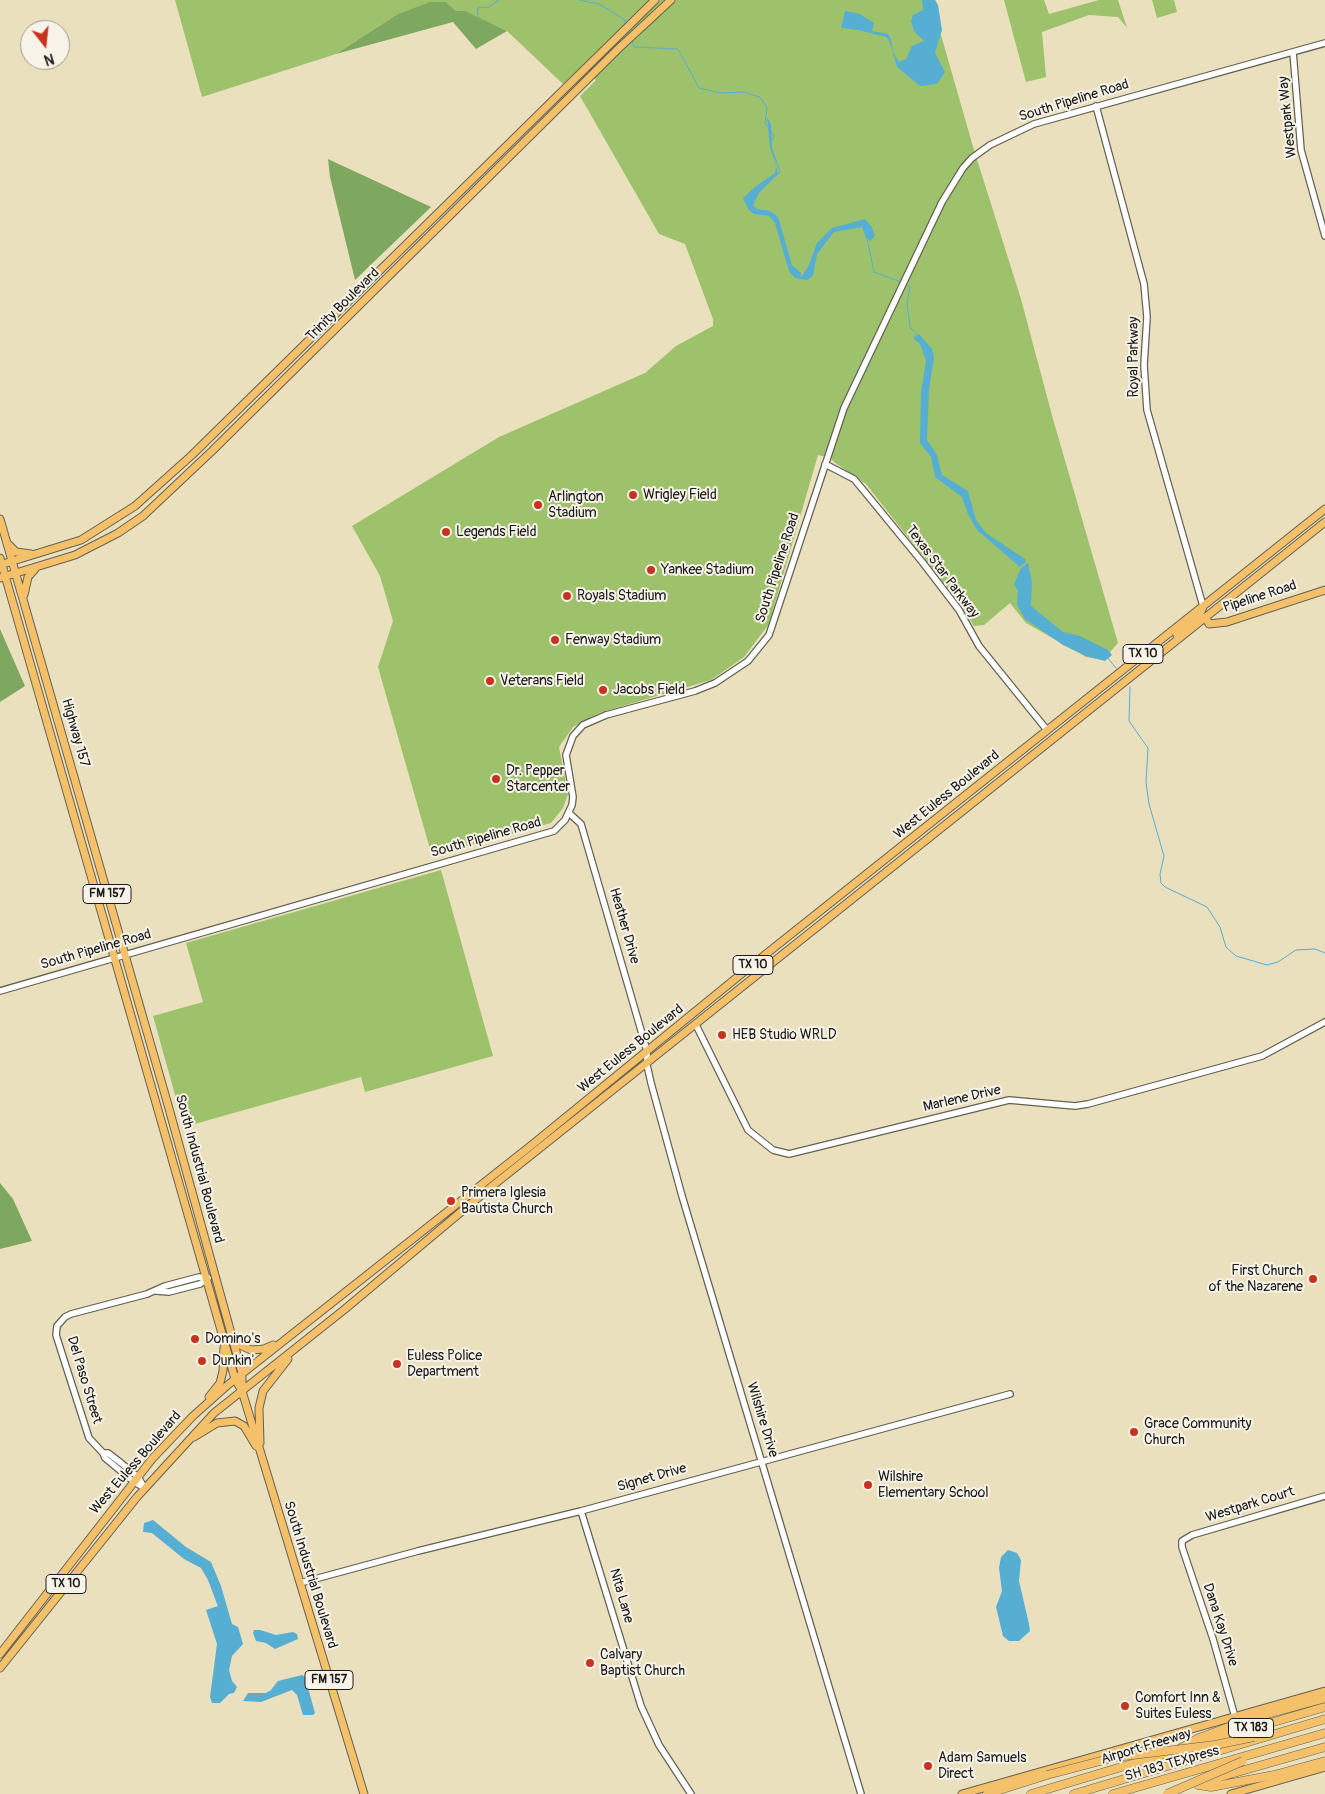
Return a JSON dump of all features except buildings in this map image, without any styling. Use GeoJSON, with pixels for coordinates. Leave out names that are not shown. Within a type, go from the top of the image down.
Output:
{"type":"FeatureCollection","features":[{"type":"Feature","properties":{"kind":"highway"},"geometry":{"type":"LineString","coordinates":[[1178,1750],[1199,1738],[1253,1718],[1325,1698]]}},
{"type":"Feature","properties":{"kind":"highway","name":"Airport Freeway"},"geometry":{"type":"LineString","coordinates":[[1032,1794],[1325,1707]]}},
{"type":"Feature","properties":{"kind":"highway"},"geometry":{"type":"LineString","coordinates":[[987,1794],[1047,1775],[1116,1757],[1254,1739],[1325,1719]]}},
{"type":"Feature","properties":{"kind":"highway"},"geometry":{"type":"LineString","coordinates":[[1167,1794],[1242,1758],[1325,1734]]}},
{"type":"Feature","properties":{"kind":"highway","name":"SH 183 TEXpress"},"geometry":{"type":"LineString","coordinates":[[1074,1794],[1254,1739]]}},
{"type":"Feature","properties":{"kind":"highway"},"geometry":{"type":"LineString","coordinates":[[1161,1794],[1325,1747]]}},
{"type":"Feature","properties":{"kind":"highway","name":"SH 183 TEXpress"},"geometry":{"type":"LineString","coordinates":[[1114,1794],[1197,1769],[1242,1758]]}},
{"type":"Feature","properties":{"kind":"highway"},"geometry":{"type":"LineString","coordinates":[[1193,1784],[1211,1787],[1325,1761]]}},
{"type":"Feature","properties":{"kind":"main road","name":"Trinity Boulevard"},"geometry":{"type":"LineString","coordinates":[[1,563],[12,562],[44,553],[80,540],[135,506],[192,455],[655,0]]}},
{"type":"Feature","properties":{"kind":"main road","name":"Trinity Boulevard"},"geometry":{"type":"LineString","coordinates":[[3,577],[75,555],[118,533],[143,516],[307,358],[594,73],[671,0]]}},
{"type":"Feature","properties":{"kind":"main road"},"geometry":{"type":"LineString","coordinates":[[420,231],[428,238]]}},
{"type":"Feature","properties":{"kind":"main road"},"geometry":{"type":"LineString","coordinates":[[299,350],[307,358]]}},
{"type":"Feature","properties":{"kind":"main road"},"geometry":{"type":"LineString","coordinates":[[192,455],[199,463]]}},
{"type":"Feature","properties":{"kind":"main road","name":"West Euless Boulevard"},"geometry":{"type":"LineString","coordinates":[[0,1654],[136,1480],[192,1416],[278,1344],[647,1052],[1325,509]]}},
{"type":"Feature","properties":{"kind":"main road","name":"Highway 157"},"geometry":{"type":"LineString","coordinates":[[0,519],[124,955]]}},
{"type":"Feature","properties":{"kind":"main road","name":"West Euless Boulevard"},"geometry":{"type":"LineString","coordinates":[[0,1668],[145,1488],[214,1413],[333,1319],[486,1191],[1325,522]]}},
{"type":"Feature","properties":{"kind":"main road"},"geometry":{"type":"LineString","coordinates":[[1303,527],[1307,537]]}},
{"type":"Feature","properties":{"kind":"main road"},"geometry":{"type":"LineString","coordinates":[[7,542],[16,552],[24,554],[44,553]]}},
{"type":"Feature","properties":{"kind":"main road","name":"Highway 157"},"geometry":{"type":"LineString","coordinates":[[1,563],[3,577],[12,593],[115,958]]}},
{"type":"Feature","properties":{"kind":"main road"},"geometry":{"type":"LineString","coordinates":[[23,598],[28,576],[36,568]]}},
{"type":"Feature","properties":{"kind":"main road"},"geometry":{"type":"LineString","coordinates":[[1206,618],[1208,609],[1247,576],[1250,569]]}},
{"type":"Feature","properties":{"kind":"main road"},"geometry":{"type":"LineString","coordinates":[[0,584],[12,593]]}},
{"type":"Feature","properties":{"kind":"main road","name":"Pipeline Road"},"geometry":{"type":"LineString","coordinates":[[1206,618],[1209,624],[1227,622],[1325,590]]}},
{"type":"Feature","properties":{"kind":"main road"},"geometry":{"type":"LineString","coordinates":[[1170,647],[1170,641],[1199,616],[1203,606]]}},
{"type":"Feature","properties":{"kind":"main road"},"geometry":{"type":"LineString","coordinates":[[1047,730],[1054,739]]}},
{"type":"Feature","properties":{"kind":"main road","name":"South Industrial Boulevard"},"geometry":{"type":"LineString","coordinates":[[124,955],[215,1275],[235,1379],[242,1391],[262,1454],[364,1794]]}},
{"type":"Feature","properties":{"kind":"main road","name":"South Industrial Boulevard"},"geometry":{"type":"LineString","coordinates":[[115,958],[206,1278],[242,1374],[242,1391]]}},
{"type":"Feature","properties":{"kind":"main road"},"geometry":{"type":"LineString","coordinates":[[180,1187],[190,1185]]}},
{"type":"Feature","properties":{"kind":"main road"},"geometry":{"type":"LineString","coordinates":[[379,1280],[383,1270],[380,1264]]}},
{"type":"Feature","properties":{"kind":"main road"},"geometry":{"type":"LineString","coordinates":[[324,1308],[333,1319]]}},
{"type":"Feature","properties":{"kind":"main road"},"geometry":{"type":"LineString","coordinates":[[226,1328],[244,1348],[257,1350],[278,1344]]}},
{"type":"Feature","properties":{"kind":"main road"},"geometry":{"type":"LineString","coordinates":[[192,1416],[220,1383],[223,1371],[226,1328]]}},
{"type":"Feature","properties":{"kind":"main road"},"geometry":{"type":"LineString","coordinates":[[259,1446],[261,1440],[258,1408],[263,1391],[298,1347]]}},
{"type":"Feature","properties":{"kind":"main road"},"geometry":{"type":"LineString","coordinates":[[181,1447],[211,1426],[227,1420],[235,1421],[244,1426],[262,1454]]}},
{"type":"Feature","properties":{"kind":"main road"},"geometry":{"type":"LineString","coordinates":[[962,1794],[1325,1691]]}},
{"type":"Feature","properties":{"kind":"main road"},"geometry":{"type":"LineString","coordinates":[[1230,1794],[1325,1767]]}},
{"type":"Feature","properties":{"kind":"street","name":"South Pipeline Road"},"geometry":{"type":"LineString","coordinates":[[0,990],[548,833],[560,826],[569,813],[574,797],[566,755],[573,736],[583,725],[606,715],[715,684],[734,673],[760,649],[769,635],[850,393],[942,202],[963,168],[978,153],[1034,124],[1325,43]]}},
{"type":"Feature","properties":{"kind":"street","name":"Westpark Way"},"geometry":{"type":"LineString","coordinates":[[1293,52],[1302,150],[1325,236]]}},
{"type":"Feature","properties":{"kind":"street","name":"Royal Parkway"},"geometry":{"type":"LineString","coordinates":[[1096,106],[1144,284],[1147,317],[1144,365],[1147,410],[1203,606]]}},
{"type":"Feature","properties":{"kind":"street","name":"Texas Star Parkway"},"geometry":{"type":"LineString","coordinates":[[825,464],[854,479],[934,577],[959,610],[979,646],[1047,730]]}},
{"type":"Feature","properties":{"kind":"street","name":"Heather Drive"},"geometry":{"type":"LineString","coordinates":[[569,813],[581,824],[647,1052]]}},
{"type":"Feature","properties":{"kind":"street","name":"Marlene Drive"},"geometry":{"type":"LineString","coordinates":[[696,1025],[748,1130],[773,1150],[789,1154],[1009,1100],[1075,1106],[1088,1104],[1262,1056],[1325,1022]]}},
{"type":"Feature","properties":{"kind":"street","name":"Wilshire Drive"},"geometry":{"type":"LineString","coordinates":[[647,1052],[646,1064],[687,1212],[861,1794]]}},
{"type":"Feature","properties":{"kind":"street","name":"Del Paso Street"},"geometry":{"type":"LineString","coordinates":[[145,1488],[108,1453],[103,1453],[93,1444],[86,1431],[56,1335],[57,1326],[65,1317],[71,1314],[156,1291],[169,1292],[200,1284],[206,1278],[215,1275]]}},
{"type":"Feature","properties":{"kind":"street","name":"Signet Drive"},"geometry":{"type":"LineString","coordinates":[[300,1583],[418,1551],[582,1511],[761,1460],[1010,1394]]}},
{"type":"Feature","properties":{"kind":"street","name":"Westpark Court"},"geometry":{"type":"LineString","coordinates":[[1182,1541],[1192,1535],[1325,1496]]}},
{"type":"Feature","properties":{"kind":"street","name":"Nita Lane"},"geometry":{"type":"LineString","coordinates":[[582,1511],[641,1706],[656,1740],[690,1794]]}},
{"type":"Feature","properties":{"kind":"street","name":"Dana Kay Drive"},"geometry":{"type":"LineString","coordinates":[[1182,1541],[1182,1547],[1213,1639],[1234,1717]]}},
{"type":"Feature","properties":{"kind":"green space"},"geometry":{"type":"Polygon","coordinates":[[[175,0],[931,0],[974,150],[1021,299],[1053,419],[1118,643],[1103,660],[1086,657],[1026,623],[1010,603],[984,625],[974,626],[961,605],[866,484],[831,458],[818,455],[769,624],[744,657],[711,680],[599,713],[573,727],[559,747],[568,794],[563,808],[551,823],[432,856],[378,667],[393,621],[380,576],[352,526],[499,437],[645,373],[676,346],[713,326],[713,319],[685,244],[659,234],[580,96],[596,80],[583,66],[563,84],[507,31],[466,11],[456,11],[446,2],[396,15],[336,54],[202,97],[175,0]]]}},
{"type":"Feature","properties":{"kind":"green space"},"geometry":{"type":"Polygon","coordinates":[[[1004,0],[1044,0],[1049,14],[1099,0],[1118,0],[1127,28],[1118,17],[1089,15],[1042,32],[1046,77],[1026,82],[1004,0]]]}},
{"type":"Feature","properties":{"kind":"green space"},"geometry":{"type":"Polygon","coordinates":[[[1152,0],[1174,0],[1177,12],[1157,18],[1152,0]]]}},
{"type":"Feature","properties":{"kind":"green space"},"geometry":{"type":"Polygon","coordinates":[[[430,2],[446,2],[456,11],[466,11],[507,31],[476,49],[453,22],[336,54],[396,15],[430,2]]]}},
{"type":"Feature","properties":{"kind":"green space"},"geometry":{"type":"Polygon","coordinates":[[[328,159],[431,207],[355,280],[330,177],[328,159]]]}},
{"type":"Feature","properties":{"kind":"green space"},"geometry":{"type":"Polygon","coordinates":[[[0,629],[25,686],[0,702],[0,629]]]}},
{"type":"Feature","properties":{"kind":"green space"},"geometry":{"type":"Polygon","coordinates":[[[441,870],[493,1056],[365,1092],[361,1077],[184,1127],[153,1016],[203,1002],[186,943],[441,870]]]}},
{"type":"Feature","properties":{"kind":"green space"},"geometry":{"type":"Polygon","coordinates":[[[0,1183],[13,1199],[32,1241],[0,1249],[0,1183]]]}},
{"type":"Feature","properties":{"kind":"water"},"geometry":{"type":"Polygon","coordinates":[[[922,0],[935,0],[938,5],[942,30],[935,53],[945,72],[937,84],[920,86],[897,67],[889,40],[886,37],[841,28],[845,11],[860,14],[874,23],[872,31],[888,34],[891,39],[893,52],[899,62],[906,59],[912,46],[924,41],[914,31],[911,21],[913,15],[923,10],[922,0]]]}},
{"type":"Feature","properties":{"kind":"water"},"geometry":{"type":"Polygon","coordinates":[[[767,117],[771,124],[772,149],[778,174],[759,193],[753,205],[757,209],[770,211],[778,217],[792,265],[801,273],[801,277],[808,267],[817,243],[832,228],[865,219],[872,227],[875,236],[870,241],[866,238],[862,227],[834,232],[817,254],[813,276],[807,280],[795,278],[789,271],[775,223],[769,216],[754,214],[748,209],[743,198],[775,173],[776,167],[770,147],[767,117]]]}},
{"type":"Feature","properties":{"kind":"water"},"geometry":{"type":"Polygon","coordinates":[[[919,334],[932,349],[934,357],[929,390],[927,440],[937,455],[942,475],[968,491],[976,520],[986,533],[1025,559],[1026,562],[1020,567],[977,530],[968,514],[962,497],[935,477],[931,457],[920,443],[921,392],[926,361],[920,344],[913,338],[919,334]]]}},
{"type":"Feature","properties":{"kind":"water"},"geometry":{"type":"Polygon","coordinates":[[[1028,563],[1032,582],[1031,606],[1063,632],[1080,636],[1108,650],[1112,655],[1105,661],[1086,656],[1063,645],[1025,619],[1017,605],[1018,591],[1014,584],[1021,568],[1028,563]]]}},
{"type":"Feature","properties":{"kind":"water"},"geometry":{"type":"Polygon","coordinates":[[[153,1520],[186,1547],[211,1562],[221,1586],[232,1624],[238,1627],[243,1644],[232,1656],[229,1670],[232,1681],[237,1687],[234,1693],[229,1694],[220,1703],[212,1703],[210,1697],[217,1644],[206,1610],[218,1606],[201,1568],[184,1559],[152,1533],[143,1532],[144,1523],[153,1520]]]}},
{"type":"Feature","properties":{"kind":"water"},"geometry":{"type":"Polygon","coordinates":[[[1008,1550],[1017,1553],[1021,1560],[1019,1581],[1030,1631],[1019,1641],[1009,1641],[1003,1636],[996,1607],[1002,1591],[999,1568],[1001,1557],[1008,1550]]]}},
{"type":"Feature","properties":{"kind":"water"},"geometry":{"type":"Polygon","coordinates":[[[254,1630],[276,1635],[293,1632],[297,1634],[298,1639],[275,1649],[266,1643],[256,1641],[253,1633],[254,1630]]]}},
{"type":"Feature","properties":{"kind":"water"},"geometry":{"type":"Polygon","coordinates":[[[302,1675],[305,1677],[315,1713],[313,1715],[303,1715],[297,1695],[292,1690],[261,1702],[243,1701],[248,1693],[266,1693],[278,1681],[302,1675]]]}},
{"type":"Feature","properties":{"kind":"waterway"},"geometry":{"type":"LineString","coordinates":[[479,18],[478,8],[489,7],[499,0]]}},
{"type":"Feature","properties":{"kind":"waterway"},"geometry":{"type":"LineString","coordinates":[[579,0],[599,4],[624,19],[626,25]]}},
{"type":"Feature","properties":{"kind":"waterway"},"geometry":{"type":"LineString","coordinates":[[632,40],[634,47],[678,49],[699,88],[720,93],[743,92],[760,97],[767,108],[765,123],[774,136],[770,143],[780,172],[772,179]]}},
{"type":"Feature","properties":{"kind":"waterway"},"geometry":{"type":"LineString","coordinates":[[867,238],[874,272],[901,282]]}},
{"type":"Feature","properties":{"kind":"waterway"},"geometry":{"type":"LineString","coordinates":[[904,284],[910,287],[907,303],[910,327],[918,336]]}},
{"type":"Feature","properties":{"kind":"waterway"},"geometry":{"type":"LineString","coordinates":[[1107,657],[1116,668]]}},
{"type":"Feature","properties":{"kind":"waterway"},"geometry":{"type":"LineString","coordinates":[[1130,687],[1129,721],[1148,748],[1146,782],[1149,804],[1164,856],[1160,874],[1161,883],[1165,887],[1207,907],[1220,927],[1226,947],[1236,956],[1267,965],[1278,962],[1296,950],[1315,949],[1325,953]]}},
{"type":"Feature","properties":{"kind":"place","name":"Wrigley Field"},"geometry":{"type":"Point","coordinates":[633,495]}},
{"type":"Feature","properties":{"kind":"place","name":"Arlington Stadium"},"geometry":{"type":"Point","coordinates":[538,505]}},
{"type":"Feature","properties":{"kind":"place","name":"Legends Field"},"geometry":{"type":"Point","coordinates":[446,532]}},
{"type":"Feature","properties":{"kind":"place","name":"Yankee Stadium"},"geometry":{"type":"Point","coordinates":[651,570]}},
{"type":"Feature","properties":{"kind":"place","name":"Royals Stadium"},"geometry":{"type":"Point","coordinates":[567,596]}},
{"type":"Feature","properties":{"kind":"place","name":"Fenway Stadium"},"geometry":{"type":"Point","coordinates":[555,640]}},
{"type":"Feature","properties":{"kind":"place","name":"Veterans Field"},"geometry":{"type":"Point","coordinates":[490,681]}},
{"type":"Feature","properties":{"kind":"place","name":"Jacobs Field"},"geometry":{"type":"Point","coordinates":[603,690]}},
{"type":"Feature","properties":{"kind":"place","name":"Dr. Pepper Starcenter"},"geometry":{"type":"Point","coordinates":[496,779]}},
{"type":"Feature","properties":{"kind":"place","name":"HEB Studio WRLD"},"geometry":{"type":"Point","coordinates":[722,1035]}},
{"type":"Feature","properties":{"kind":"place","name":"Primera Iglesia Bautista Church"},"geometry":{"type":"Point","coordinates":[451,1201]}},
{"type":"Feature","properties":{"kind":"place","name":"First Church of the Nazarene"},"geometry":{"type":"Point","coordinates":[1313,1279]}},
{"type":"Feature","properties":{"kind":"place","name":"Domino's"},"geometry":{"type":"Point","coordinates":[195,1339]}},
{"type":"Feature","properties":{"kind":"place","name":"Dunkin'"},"geometry":{"type":"Point","coordinates":[202,1361]}},
{"type":"Feature","properties":{"kind":"place","name":"Euless Police Department"},"geometry":{"type":"Point","coordinates":[397,1364]}},
{"type":"Feature","properties":{"kind":"place","name":"Grace Community Church"},"geometry":{"type":"Point","coordinates":[1134,1432]}},
{"type":"Feature","properties":{"kind":"place","name":"Wilshire Elementary School"},"geometry":{"type":"Point","coordinates":[868,1485]}},
{"type":"Feature","properties":{"kind":"place","name":"Calvary Baptist Church"},"geometry":{"type":"Point","coordinates":[590,1663]}},
{"type":"Feature","properties":{"kind":"place","name":"Comfort Inn & Suites Euless"},"geometry":{"type":"Point","coordinates":[1125,1706]}},
{"type":"Feature","properties":{"kind":"place","name":"Adam Samuels Direct"},"geometry":{"type":"Point","coordinates":[928,1766]}}]}
